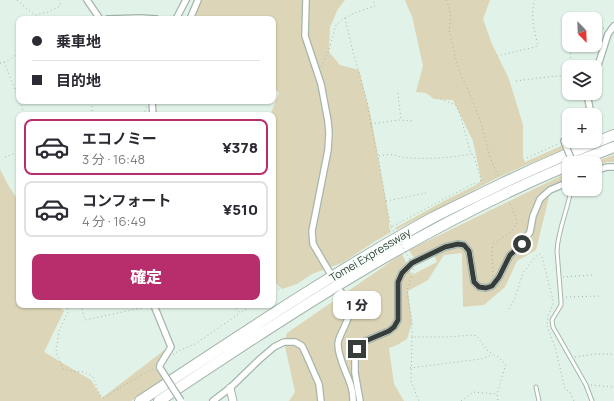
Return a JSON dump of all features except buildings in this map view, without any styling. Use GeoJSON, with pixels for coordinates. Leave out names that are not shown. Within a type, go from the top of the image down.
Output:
{"type":"FeatureCollection","features":[{"type":"Feature","properties":{"kind":"highway","name":"Tomei Expressway"},"geometry":{"type":"LineString","coordinates":[[140,401],[307,292],[433,218],[534,169],[614,135]]}},
{"type":"Feature","properties":{"kind":"highway"},"geometry":{"type":"LineString","coordinates":[[590,156],[614,146]]}},
{"type":"Feature","properties":{"kind":"highway","name":"Tomei Expressway"},"geometry":{"type":"LineString","coordinates":[[159,401],[306,305],[387,256],[487,202],[562,168]]}},
{"type":"Feature","properties":{"kind":"street"},"geometry":{"type":"LineString","coordinates":[[87,0],[98,16]]}},
{"type":"Feature","properties":{"kind":"street"},"geometry":{"type":"LineString","coordinates":[[178,16],[186,0]]}},
{"type":"Feature","properties":{"kind":"street"},"geometry":{"type":"LineString","coordinates":[[191,16],[198,0]]}},
{"type":"Feature","properties":{"kind":"street"},"geometry":{"type":"LineString","coordinates":[[306,0],[305,36],[321,84],[329,133],[328,150],[312,231],[313,244],[330,273]]}},
{"type":"Feature","properties":{"kind":"street"},"geometry":{"type":"LineString","coordinates":[[600,60],[608,34],[613,27]]}},
{"type":"Feature","properties":{"kind":"street"},"geometry":{"type":"LineString","coordinates":[[602,169],[614,167]]}},
{"type":"Feature","properties":{"kind":"street"},"geometry":{"type":"LineString","coordinates":[[360,401],[355,373],[357,349],[363,342],[389,331],[394,327],[398,320],[398,282],[402,273],[412,263],[445,247],[458,244],[464,245],[469,251],[474,282],[479,287],[486,288],[492,286],[499,277],[510,255],[522,244],[530,232],[533,216],[540,199],[550,190],[562,185]]}},
{"type":"Feature","properties":{"kind":"street"},"geometry":{"type":"LineString","coordinates":[[341,292],[349,304],[351,312],[338,342],[339,353],[353,393],[353,401]]}},
{"type":"Feature","properties":{"kind":"street"},"geometry":{"type":"LineString","coordinates":[[155,308],[171,347],[160,365],[160,368],[181,401]]}},
{"type":"Feature","properties":{"kind":"street"},"geometry":{"type":"LineString","coordinates":[[213,401],[230,388],[274,347],[284,342],[294,342],[302,346],[306,352],[319,384],[321,401]]}},
{"type":"Feature","properties":{"kind":"street"},"geometry":{"type":"LineString","coordinates":[[230,388],[233,401]]}},
{"type":"Feature","properties":{"kind":"lane"},"geometry":{"type":"LineString","coordinates":[[570,196],[557,244],[561,305],[552,320],[553,327],[586,385],[592,401]]}},
{"type":"Feature","properties":{"kind":"lane"},"geometry":{"type":"LineString","coordinates":[[536,387],[539,401]]}},
{"type":"Feature","properties":{"kind":"path"},"geometry":{"type":"LineString","coordinates":[[17,0],[35,15],[48,12],[60,6],[60,0]]}},
{"type":"Feature","properties":{"kind":"path"},"geometry":{"type":"LineString","coordinates":[[318,73],[330,50],[336,26],[345,18],[354,13],[375,6],[373,0]]}},
{"type":"Feature","properties":{"kind":"path"},"geometry":{"type":"LineString","coordinates":[[446,0],[449,6],[451,19],[449,30],[460,75],[467,87],[481,123],[490,157],[499,177]]}},
{"type":"Feature","properties":{"kind":"path"},"geometry":{"type":"LineString","coordinates":[[496,56],[538,45],[533,9],[536,0]]}},
{"type":"Feature","properties":{"kind":"path"},"geometry":{"type":"LineString","coordinates":[[345,18],[352,51],[366,94],[391,227],[412,263],[414,270],[407,291],[412,323],[410,381],[419,401]]}},
{"type":"Feature","properties":{"kind":"path"},"geometry":{"type":"LineString","coordinates":[[602,28],[613,27]]}},
{"type":"Feature","properties":{"kind":"path"},"geometry":{"type":"LineString","coordinates":[[0,62],[4,62],[16,55]]}},
{"type":"Feature","properties":{"kind":"path"},"geometry":{"type":"LineString","coordinates":[[4,62],[16,92]]}},
{"type":"Feature","properties":{"kind":"path"},"geometry":{"type":"LineString","coordinates":[[516,81],[562,76]]}},
{"type":"Feature","properties":{"kind":"path"},"geometry":{"type":"LineString","coordinates":[[398,93],[401,120]]}},
{"type":"Feature","properties":{"kind":"path"},"geometry":{"type":"LineString","coordinates":[[391,227],[473,184],[480,183],[481,179],[474,157],[471,154],[456,105],[438,98]]}},
{"type":"Feature","properties":{"kind":"path"},"geometry":{"type":"LineString","coordinates":[[144,112],[147,107]]}},
{"type":"Feature","properties":{"kind":"path"},"geometry":{"type":"LineString","coordinates":[[371,124],[401,120],[414,121]]}},
{"type":"Feature","properties":{"kind":"path"},"geometry":{"type":"LineString","coordinates":[[527,158],[562,144]]}},
{"type":"Feature","properties":{"kind":"path"},"geometry":{"type":"LineString","coordinates":[[5,157],[16,153]]}},
{"type":"Feature","properties":{"kind":"path"},"geometry":{"type":"LineString","coordinates":[[378,156],[391,154],[410,158],[439,158],[471,154]]}},
{"type":"Feature","properties":{"kind":"path"},"geometry":{"type":"LineString","coordinates":[[386,201],[426,193]]}},
{"type":"Feature","properties":{"kind":"path"},"geometry":{"type":"LineString","coordinates":[[492,286],[492,245],[511,232],[517,223],[509,201]]}},
{"type":"Feature","properties":{"kind":"path"},"geometry":{"type":"LineString","coordinates":[[508,309],[515,298],[523,272],[539,254],[542,257],[553,300],[548,316],[547,326],[555,347],[564,389],[570,392],[574,401]]}},
{"type":"Feature","properties":{"kind":"path"},"geometry":{"type":"LineString","coordinates":[[559,277],[593,275]]}},
{"type":"Feature","properties":{"kind":"path"},"geometry":{"type":"LineString","coordinates":[[276,283],[280,287],[276,292]]}},
{"type":"Feature","properties":{"kind":"path"},"geometry":{"type":"LineString","coordinates":[[561,297],[601,296]]}},
{"type":"Feature","properties":{"kind":"path"},"geometry":{"type":"LineString","coordinates":[[67,308],[68,312],[59,331],[56,352],[63,369],[86,372],[93,376],[100,395],[103,398],[149,372],[160,368]]}},
{"type":"Feature","properties":{"kind":"path"},"geometry":{"type":"LineString","coordinates":[[82,308],[85,320],[141,308]]}},
{"type":"Feature","properties":{"kind":"path"},"geometry":{"type":"LineString","coordinates":[[236,308],[240,314]]}},
{"type":"Feature","properties":{"kind":"path"},"geometry":{"type":"LineString","coordinates":[[173,355],[178,351],[195,344],[249,308]]}},
{"type":"Feature","properties":{"kind":"path"},"geometry":{"type":"LineString","coordinates":[[547,326],[552,320]]}},
{"type":"Feature","properties":{"kind":"path"},"geometry":{"type":"LineString","coordinates":[[412,337],[477,336],[486,349],[506,364],[497,394],[498,401]]}},
{"type":"Feature","properties":{"kind":"path"},"geometry":{"type":"LineString","coordinates":[[410,368],[481,359],[492,354]]}},
{"type":"Feature","properties":{"kind":"path"},"geometry":{"type":"LineString","coordinates":[[570,358],[595,354],[614,354]]}},
{"type":"Feature","properties":{"kind":"path"},"geometry":{"type":"LineString","coordinates":[[586,385],[589,384],[614,387]]}},
{"type":"Feature","properties":{"kind":"path"},"geometry":{"type":"LineString","coordinates":[[461,401],[472,392],[497,394]]}},
{"type":"Feature","properties":{"kind":"shaded area"},"geometry":{"type":"Polygon","coordinates":[[[199,0],[345,0],[338,9],[330,27],[329,52],[340,65],[359,70],[371,117],[391,232],[342,263],[312,274],[297,284],[282,289],[276,282],[276,112],[271,112],[274,104],[276,104],[279,93],[276,90],[276,16],[193,16],[199,0]]]}},
{"type":"Feature","properties":{"kind":"shaded area"},"geometry":{"type":"Polygon","coordinates":[[[405,0],[490,0],[483,19],[492,44],[509,79],[523,125],[523,157],[525,162],[562,145],[562,148],[564,149],[499,177],[396,230],[395,228],[480,183],[481,179],[473,141],[453,100],[434,99],[426,93],[416,92],[423,66],[412,16],[405,0]]]}},
{"type":"Feature","properties":{"kind":"shaded area"},"geometry":{"type":"Polygon","coordinates":[[[614,155],[614,162],[602,164],[602,159],[614,155]]]}},
{"type":"Feature","properties":{"kind":"shaded area"},"geometry":{"type":"Polygon","coordinates":[[[0,169],[16,197],[16,308],[60,308],[64,311],[44,352],[91,380],[102,398],[167,348],[159,372],[163,380],[131,401],[0,401],[0,169]]]}},
{"type":"Feature","properties":{"kind":"shaded area"},"geometry":{"type":"Polygon","coordinates":[[[562,175],[562,182],[551,187],[536,250],[517,261],[505,287],[484,305],[463,307],[462,253],[444,255],[428,280],[408,291],[412,323],[407,339],[389,348],[394,384],[404,401],[289,401],[295,392],[284,342],[287,333],[402,254],[412,275],[437,262],[432,250],[414,258],[409,250],[562,175]]]}},
{"type":"Feature","properties":{"kind":"route"},"geometry":{"type":"LineString","coordinates":[[357,349],[363,342],[389,331],[394,327],[398,320],[398,282],[402,273],[412,263],[445,247],[458,244],[464,245],[469,251],[474,282],[479,287],[486,288],[492,286],[499,277],[510,255],[522,244]]}}]}
